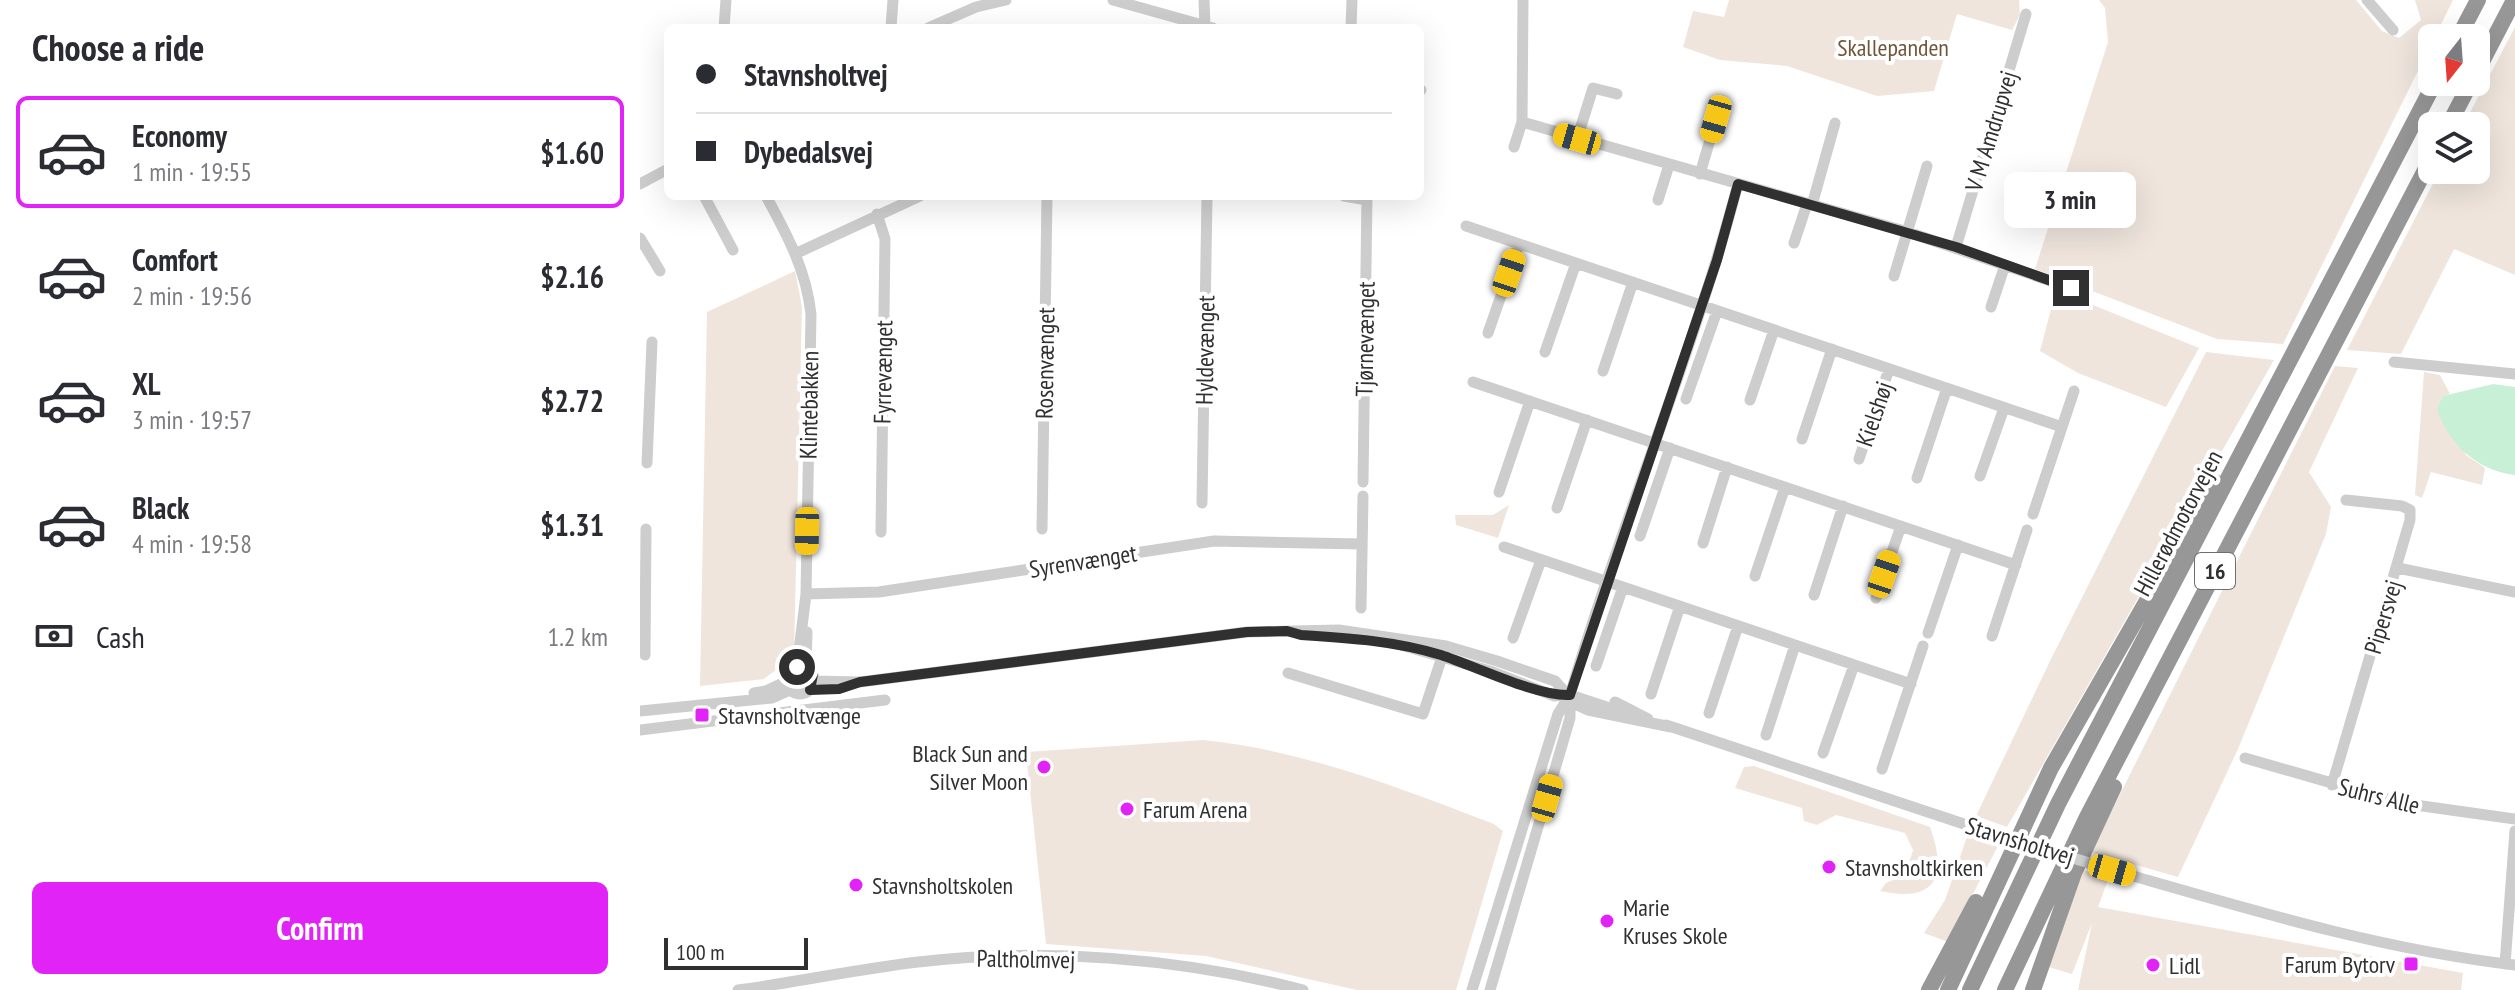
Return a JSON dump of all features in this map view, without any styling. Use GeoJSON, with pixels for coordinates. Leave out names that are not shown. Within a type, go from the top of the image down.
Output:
{"type":"FeatureCollection","features":[{"type":"Feature","properties":{"kind":"highway"},"geometry":{"type":"LineString","coordinates":[[2465,24],[2478,0]]}},
{"type":"Feature","properties":{"kind":"highway"},"geometry":{"type":"LineString","coordinates":[[2490,46],[2514,0]]}},
{"type":"Feature","properties":{"kind":"highway","name":"Hillerødmotorvejen"},"geometry":{"type":"LineString","coordinates":[[1970,990],[2058,804],[2428,96]]}},
{"type":"Feature","properties":{"kind":"highway","name":"16"},"geometry":{"type":"LineString","coordinates":[[2005,990],[2087,817],[2418,184]]}},
{"type":"Feature","properties":{"kind":"highway"},"geometry":{"type":"LineString","coordinates":[[1929,990],[2026,807],[2219,474],[2230,474]]}},
{"type":"Feature","properties":{"kind":"highway"},"geometry":{"type":"LineString","coordinates":[[2033,990],[2074,873],[2142,732],[2171,656]]}},
{"type":"Feature","properties":{"kind":"highway"},"geometry":{"type":"LineString","coordinates":[[1948,990],[2051,768]]}},
{"type":"Feature","properties":{"kind":"street"},"geometry":{"type":"LineString","coordinates":[[724,24],[726,0]]}},
{"type":"Feature","properties":{"kind":"street"},"geometry":{"type":"LineString","coordinates":[[891,24],[893,0]]}},
{"type":"Feature","properties":{"kind":"street"},"geometry":{"type":"LineString","coordinates":[[937,24],[976,7],[1006,0]]}},
{"type":"Feature","properties":{"kind":"street"},"geometry":{"type":"LineString","coordinates":[[1113,0],[1198,24]]}},
{"type":"Feature","properties":{"kind":"street"},"geometry":{"type":"LineString","coordinates":[[1204,0],[1208,24]]}},
{"type":"Feature","properties":{"kind":"street"},"geometry":{"type":"LineString","coordinates":[[1351,24],[1352,0]]}},
{"type":"Feature","properties":{"kind":"street"},"geometry":{"type":"LineString","coordinates":[[1514,147],[1522,122],[1523,0]]}},
{"type":"Feature","properties":{"kind":"street"},"geometry":{"type":"LineString","coordinates":[[2367,0],[2393,30]]}},
{"type":"Feature","properties":{"kind":"street","name":"V M Amdrupvej"},"geometry":{"type":"LineString","coordinates":[[1956,247],[2026,14]]}},
{"type":"Feature","properties":{"kind":"street"},"geometry":{"type":"LineString","coordinates":[[1577,139],[1593,88],[1617,94]]}},
{"type":"Feature","properties":{"kind":"street"},"geometry":{"type":"LineString","coordinates":[[1700,174],[1716,119]]}},
{"type":"Feature","properties":{"kind":"street"},"geometry":{"type":"LineString","coordinates":[[1522,122],[1908,232],[2071,288]]}},
{"type":"Feature","properties":{"kind":"street"},"geometry":{"type":"LineString","coordinates":[[1794,243],[1835,123]]}},
{"type":"Feature","properties":{"kind":"street"},"geometry":{"type":"LineString","coordinates":[[1658,200],[1669,165]]}},
{"type":"Feature","properties":{"kind":"street"},"geometry":{"type":"LineString","coordinates":[[1894,276],[1927,166]]}},
{"type":"Feature","properties":{"kind":"street"},"geometry":{"type":"LineString","coordinates":[[640,184],[664,171]]}},
{"type":"Feature","properties":{"kind":"street"},"geometry":{"type":"LineString","coordinates":[[1472,990],[1558,714],[1570,695],[1656,443],[1738,184]]}},
{"type":"Feature","properties":{"kind":"street"},"geometry":{"type":"LineString","coordinates":[[706,200],[733,250]]}},
{"type":"Feature","properties":{"kind":"street","name":"Klintebakken"},"geometry":{"type":"LineString","coordinates":[[768,200],[797,253],[807,283],[811,314],[806,594],[801,667]]}},
{"type":"Feature","properties":{"kind":"street"},"geometry":{"type":"LineString","coordinates":[[797,253],[910,200]]}},
{"type":"Feature","properties":{"kind":"street","name":"Rosenvænget"},"geometry":{"type":"LineString","coordinates":[[1042,529],[1047,200]]}},
{"type":"Feature","properties":{"kind":"street","name":"Hyldevænget"},"geometry":{"type":"LineString","coordinates":[[1202,503],[1207,200]]}},
{"type":"Feature","properties":{"kind":"street","name":"Tjørnevænget"},"geometry":{"type":"LineString","coordinates":[[1363,482],[1367,200]]}},
{"type":"Feature","properties":{"kind":"street","name":"Fyrrevænget"},"geometry":{"type":"LineString","coordinates":[[877,214],[885,239],[881,532]]}},
{"type":"Feature","properties":{"kind":"street","name":"Kielshøj"},"geometry":{"type":"LineString","coordinates":[[1466,226],[2062,427]]}},
{"type":"Feature","properties":{"kind":"street"},"geometry":{"type":"LineString","coordinates":[[640,238],[660,271]]}},
{"type":"Feature","properties":{"kind":"street"},"geometry":{"type":"LineString","coordinates":[[1488,333],[1519,244]]}},
{"type":"Feature","properties":{"kind":"street"},"geometry":{"type":"LineString","coordinates":[[1545,352],[1576,263]]}},
{"type":"Feature","properties":{"kind":"street"},"geometry":{"type":"LineString","coordinates":[[1991,307],[2005,265]]}},
{"type":"Feature","properties":{"kind":"street"},"geometry":{"type":"LineString","coordinates":[[1603,371],[1633,282]]}},
{"type":"Feature","properties":{"kind":"street"},"geometry":{"type":"LineString","coordinates":[[1686,399],[1717,311]]}},
{"type":"Feature","properties":{"kind":"street"},"geometry":{"type":"LineString","coordinates":[[1750,400],[1774,330]]}},
{"type":"Feature","properties":{"kind":"street"},"geometry":{"type":"LineString","coordinates":[[647,463],[645,398],[652,342]]}},
{"type":"Feature","properties":{"kind":"street"},"geometry":{"type":"LineString","coordinates":[[1802,439],[1832,349]]}},
{"type":"Feature","properties":{"kind":"street"},"geometry":{"type":"LineString","coordinates":[[2394,362],[2515,374]]}},
{"type":"Feature","properties":{"kind":"street","name":"Kielshøj"},"geometry":{"type":"LineString","coordinates":[[1859,459],[1889,369]]}},
{"type":"Feature","properties":{"kind":"street"},"geometry":{"type":"LineString","coordinates":[[1473,382],[2016,565]]}},
{"type":"Feature","properties":{"kind":"street"},"geometry":{"type":"LineString","coordinates":[[1917,478],[1947,388]]}},
{"type":"Feature","properties":{"kind":"street"},"geometry":{"type":"LineString","coordinates":[[2033,514],[2074,391]]}},
{"type":"Feature","properties":{"kind":"street"},"geometry":{"type":"LineString","coordinates":[[1499,492],[1530,401]]}},
{"type":"Feature","properties":{"kind":"street"},"geometry":{"type":"LineString","coordinates":[[1980,476],[2004,408]]}},
{"type":"Feature","properties":{"kind":"street"},"geometry":{"type":"LineString","coordinates":[[1557,508],[1587,420]]}},
{"type":"Feature","properties":{"kind":"street"},"geometry":{"type":"LineString","coordinates":[[1640,536],[1670,448]]}},
{"type":"Feature","properties":{"kind":"street"},"geometry":{"type":"LineString","coordinates":[[1703,543],[1727,467]]}},
{"type":"Feature","properties":{"kind":"street"},"geometry":{"type":"LineString","coordinates":[[1755,576],[1785,487]]}},
{"type":"Feature","properties":{"kind":"street"},"geometry":{"type":"LineString","coordinates":[[1361,608],[1363,496]]}},
{"type":"Feature","properties":{"kind":"street","name":"Pipersvej"},"geometry":{"type":"LineString","coordinates":[[2332,785],[2410,520],[2410,510],[2346,500]]}},
{"type":"Feature","properties":{"kind":"street"},"geometry":{"type":"LineString","coordinates":[[1814,595],[1843,506]]}},
{"type":"Feature","properties":{"kind":"street"},"geometry":{"type":"LineString","coordinates":[[1876,598],[1901,526]]}},
{"type":"Feature","properties":{"kind":"street"},"geometry":{"type":"LineString","coordinates":[[645,655],[643,595],[646,529]]}},
{"type":"Feature","properties":{"kind":"street"},"geometry":{"type":"LineString","coordinates":[[1992,636],[2027,530]]}},
{"type":"Feature","properties":{"kind":"street","name":"Syrenvænget"},"geometry":{"type":"LineString","coordinates":[[806,594],[879,592],[1214,541],[1362,544]]}},
{"type":"Feature","properties":{"kind":"street"},"geometry":{"type":"LineString","coordinates":[[1928,633],[1958,545]]}},
{"type":"Feature","properties":{"kind":"street"},"geometry":{"type":"LineString","coordinates":[[1504,547],[1911,684]]}},
{"type":"Feature","properties":{"kind":"street"},"geometry":{"type":"LineString","coordinates":[[1513,638],[1541,560]]}},
{"type":"Feature","properties":{"kind":"street"},"geometry":{"type":"LineString","coordinates":[[2398,568],[2515,592]]}},
{"type":"Feature","properties":{"kind":"street"},"geometry":{"type":"LineString","coordinates":[[1596,666],[1623,587]]}},
{"type":"Feature","properties":{"kind":"street"},"geometry":{"type":"LineString","coordinates":[[1651,694],[1680,606]]}},
{"type":"Feature","properties":{"kind":"street"},"geometry":{"type":"LineString","coordinates":[[1709,713],[1738,626]]}},
{"type":"Feature","properties":{"kind":"street","name":"Stavnsholtvej"},"geometry":{"type":"LineString","coordinates":[[788,685],[799,694],[812,685],[839,689],[860,682],[1247,632],[1287,631],[1444,651],[1555,681],[1577,705],[1588,710],[1671,727]]}},
{"type":"Feature","properties":{"kind":"street"},"geometry":{"type":"LineString","coordinates":[[1766,735],[1795,645]]}},
{"type":"Feature","properties":{"kind":"street"},"geometry":{"type":"LineString","coordinates":[[1882,769],[1923,646]]}},
{"type":"Feature","properties":{"kind":"street"},"geometry":{"type":"LineString","coordinates":[[1288,673],[1423,714],[1444,651]]}},
{"type":"Feature","properties":{"kind":"street"},"geometry":{"type":"LineString","coordinates":[[1823,753],[1854,665]]}},
{"type":"Feature","properties":{"kind":"street"},"geometry":{"type":"LineString","coordinates":[[640,711],[727,700],[788,685],[789,672],[801,667],[812,685]]}},
{"type":"Feature","properties":{"kind":"street","name":"Stavnsholtvej"},"geometry":{"type":"LineString","coordinates":[[1570,695],[1579,691],[1592,694],[1641,712],[1648,719],[1985,831],[2325,931],[2384,944],[2510,964]]}},
{"type":"Feature","properties":{"kind":"street"},"geometry":{"type":"LineString","coordinates":[[1490,990],[1570,718],[1570,695]]}},
{"type":"Feature","properties":{"kind":"street"},"geometry":{"type":"LineString","coordinates":[[727,700],[729,719]]}},
{"type":"Feature","properties":{"kind":"street"},"geometry":{"type":"LineString","coordinates":[[640,730],[885,700]]}},
{"type":"Feature","properties":{"kind":"street","name":"Suhrs Alle"},"geometry":{"type":"LineString","coordinates":[[2245,758],[2332,785],[2440,810],[2515,819]]}},
{"type":"Feature","properties":{"kind":"street"},"geometry":{"type":"LineString","coordinates":[[2510,964],[2515,831]]}},
{"type":"Feature","properties":{"kind":"street","name":"Paltholmvej"},"geometry":{"type":"LineString","coordinates":[[743,990],[918,962],[1001,955],[1158,964],[1303,990]]}},
{"type":"Feature","properties":{"kind":"green space","name":"Skallepanden"},"geometry":{"type":"Polygon","coordinates":[[[1729,0],[2019,0],[2020,15],[2012,30],[1957,14],[1934,91],[1877,96],[1787,66],[1720,60],[1683,47],[1693,11],[1724,17],[1729,0]]]}},
{"type":"Feature","properties":{"kind":"green space"},"geometry":{"type":"Polygon","coordinates":[[[2099,0],[2356,0],[2382,31],[2399,38],[2421,20],[2415,0],[2453,0],[2441,24],[2418,24],[2418,71],[2283,344],[2217,339],[2035,269],[2108,42],[2105,8],[2099,0]]]}},
{"type":"Feature","properties":{"kind":"green space"},"geometry":{"type":"Polygon","coordinates":[[[2515,27],[2515,275],[2454,249],[2401,354],[2347,350],[2433,184],[2490,184],[2490,112],[2470,112],[2479,96],[2490,96],[2490,75],[2515,27]]]}},
{"type":"Feature","properties":{"kind":"green space"},"geometry":{"type":"Polygon","coordinates":[[[795,271],[802,307],[794,656],[764,679],[700,686],[707,312],[795,271]]]}},
{"type":"Feature","properties":{"kind":"green space"},"geometry":{"type":"Polygon","coordinates":[[[2056,290],[2199,348],[2166,407],[2078,373],[2040,351],[2056,290]]]}},
{"type":"Feature","properties":{"kind":"green space"},"geometry":{"type":"Polygon","coordinates":[[[2206,352],[2274,360],[2007,827],[1976,816],[2050,661],[2206,352]]]}},
{"type":"Feature","properties":{"kind":"green space"},"geometry":{"type":"Polygon","coordinates":[[[2335,366],[2358,368],[2309,472],[2331,507],[2326,534],[2238,749],[2178,877],[2091,852],[2335,366]]]}},
{"type":"Feature","properties":{"kind":"green space"},"geometry":{"type":"Polygon","coordinates":[[[2424,372],[2440,375],[2450,394],[2443,396],[2466,455],[2485,468],[2482,485],[2431,472],[2422,498],[2415,495],[2424,372]]]}},
{"type":"Feature","properties":{"kind":"green space"},"geometry":{"type":"Polygon","coordinates":[[[1509,505],[1498,538],[1456,525],[1455,515],[1493,515],[1509,505]]]}},
{"type":"Feature","properties":{"kind":"green space"},"geometry":{"type":"Polygon","coordinates":[[[1203,740],[1277,752],[1351,772],[1494,824],[1503,831],[1456,990],[1357,990],[1206,956],[1046,944],[1026,752],[1203,740]]]}},
{"type":"Feature","properties":{"kind":"green space"},"geometry":{"type":"Polygon","coordinates":[[[1754,766],[1930,827],[1938,860],[1933,882],[1914,893],[1880,891],[1886,883],[1905,875],[1913,850],[1905,833],[1836,815],[1817,825],[1804,821],[1802,808],[1735,788],[1744,767],[1754,766]]]}},
{"type":"Feature","properties":{"kind":"green space"},"geometry":{"type":"Polygon","coordinates":[[[1969,831],[1999,844],[1948,942],[1924,933],[1945,900],[1969,831]]]}},
{"type":"Feature","properties":{"kind":"green space"},"geometry":{"type":"Polygon","coordinates":[[[2081,870],[2109,877],[2098,907],[2463,973],[2461,990],[2078,990],[2092,923],[2072,974],[2045,966],[2081,870]]]}},
{"type":"Feature","properties":{"kind":"shaded area"},"geometry":{"type":"Polygon","coordinates":[[[2493,384],[2515,387],[2515,475],[2489,468],[2467,454],[2449,434],[2437,409],[2443,396],[2493,384]]]}},
{"type":"Feature","properties":{"kind":"place","name":"Stavnsholtvænge"},"geometry":{"type":"Point","coordinates":[702,715]}},
{"type":"Feature","properties":{"kind":"place","name":"Black Sun and Silver Moon"},"geometry":{"type":"Point","coordinates":[1044,767]}},
{"type":"Feature","properties":{"kind":"place","name":"Farum Arena"},"geometry":{"type":"Point","coordinates":[1127,809]}},
{"type":"Feature","properties":{"kind":"place","name":"Stavnsholtkirken"},"geometry":{"type":"Point","coordinates":[1829,867]}},
{"type":"Feature","properties":{"kind":"place","name":"Stavnsholtskolen"},"geometry":{"type":"Point","coordinates":[856,885]}},
{"type":"Feature","properties":{"kind":"place","name":"Marie Kruses Skole"},"geometry":{"type":"Point","coordinates":[1607,921]}},
{"type":"Feature","properties":{"kind":"place","name":"Farum Bytorv"},"geometry":{"type":"Point","coordinates":[2411,964]}},
{"type":"Feature","properties":{"kind":"place","name":"Lidl"},"geometry":{"type":"Point","coordinates":[2153,965]}},
{"type":"Feature","properties":{"kind":"route"},"geometry":{"type":"LineString","coordinates":[[797,667],[806,667],[813,674],[814,683],[810,690],[839,689],[860,682],[1247,632],[1287,631],[1398,644],[1493,672],[1554,696],[1570,695],[1671,400],[1717,260],[1738,184],[1908,232],[2071,288]]}}]}
